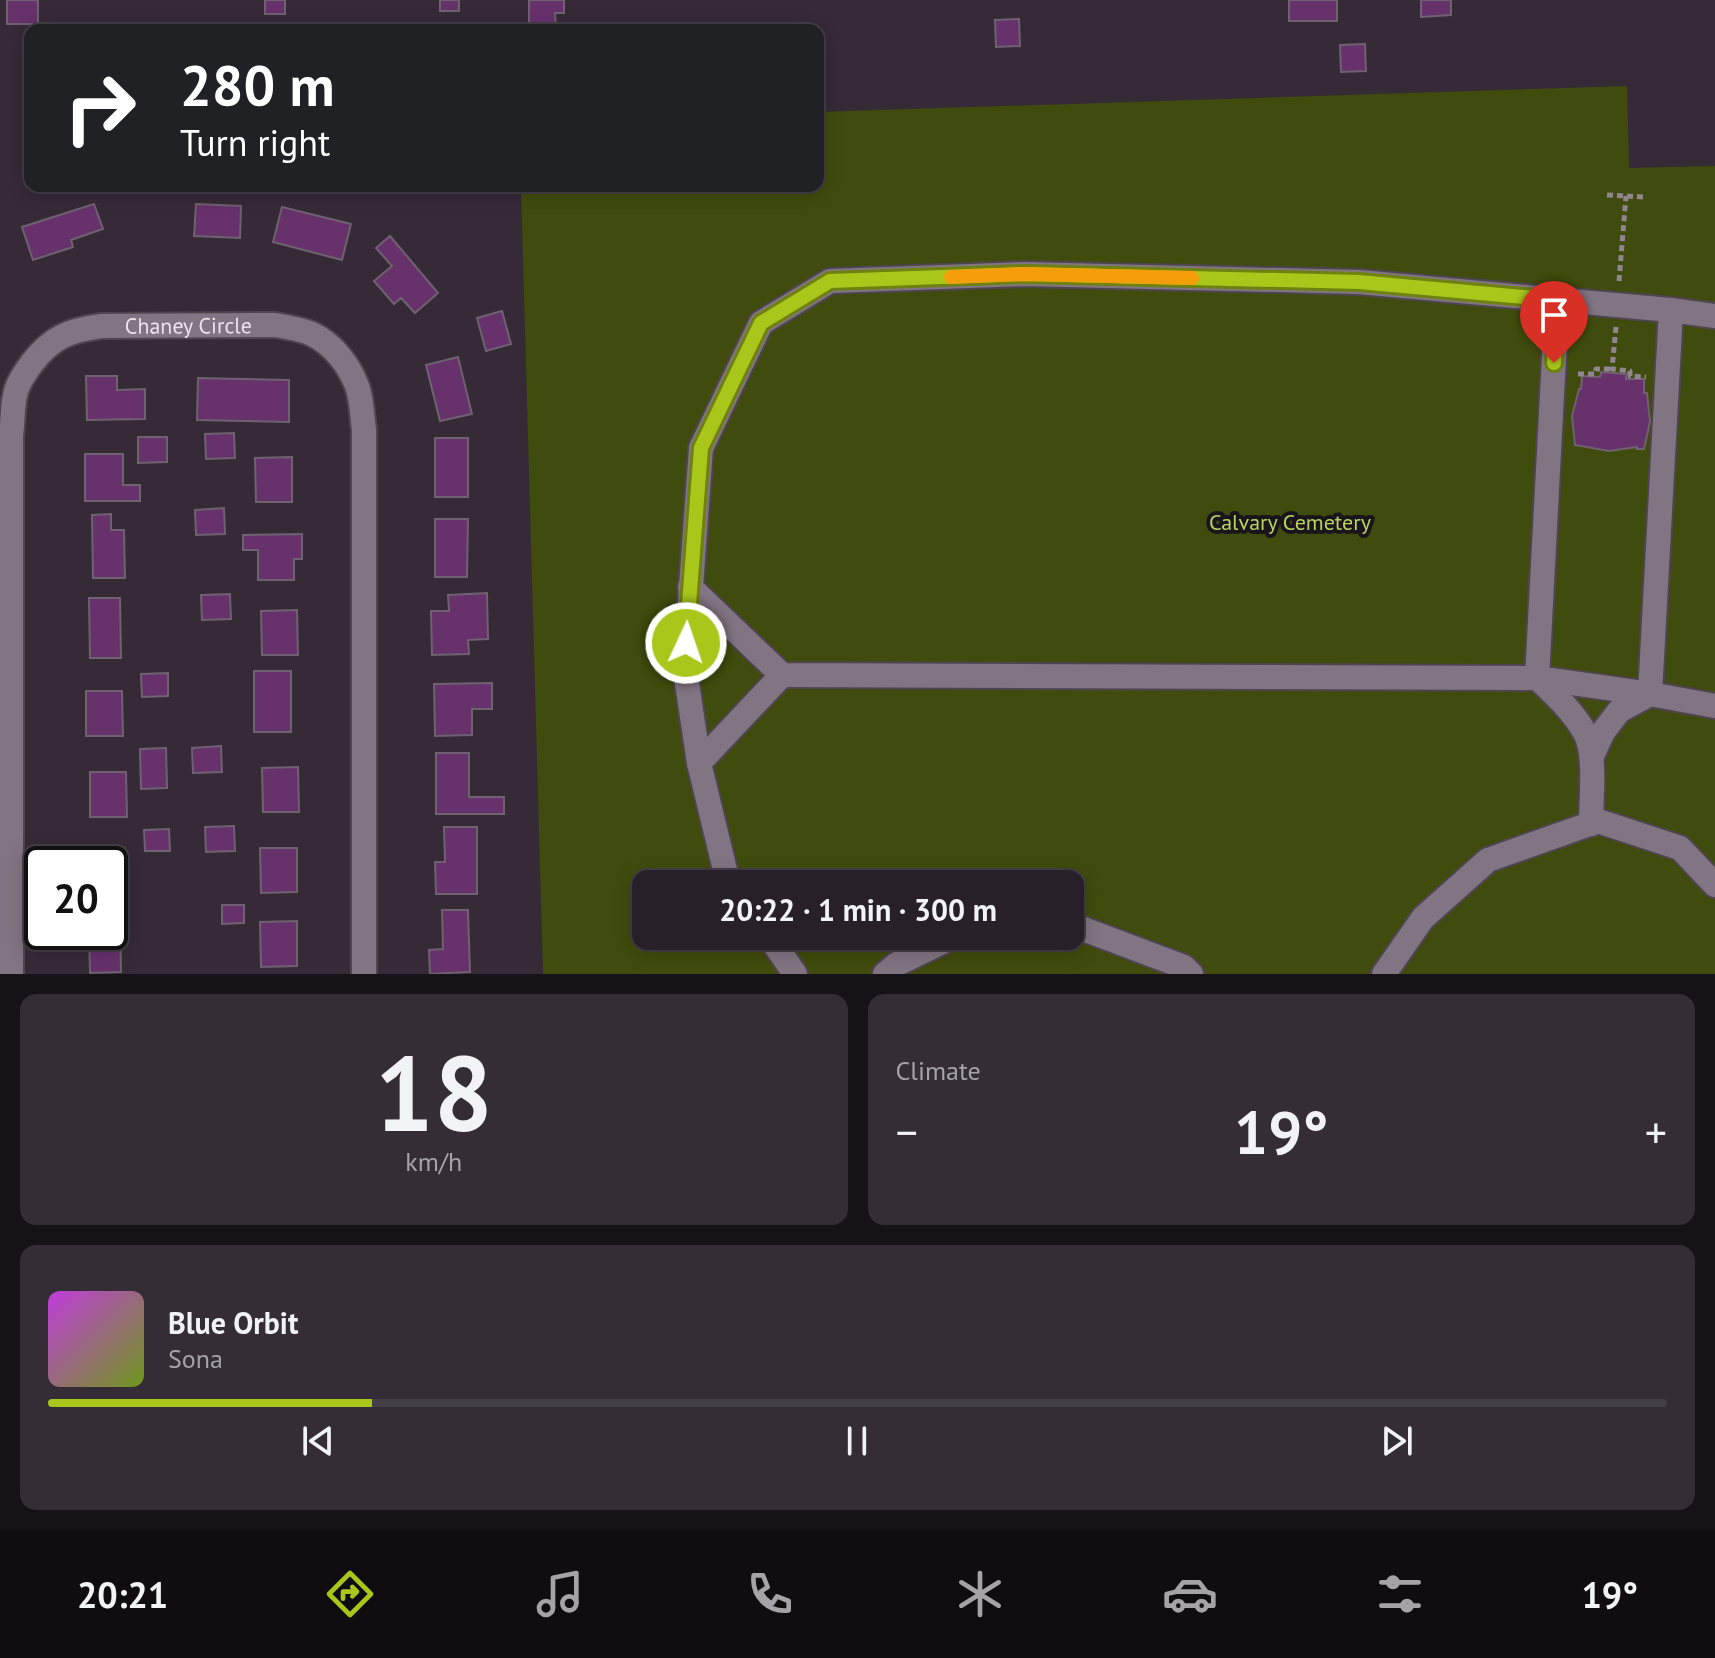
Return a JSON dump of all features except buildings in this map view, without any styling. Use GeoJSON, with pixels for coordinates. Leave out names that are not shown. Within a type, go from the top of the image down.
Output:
{"type":"FeatureCollection","features":[{"type":"Feature","properties":{"kind":"street"},"geometry":{"type":"LineString","coordinates":[[725,870],[699,763],[685,670],[701,448],[761,323],[830,281],[1025,274],[1359,282],[1715,316]]}},
{"type":"Feature","properties":{"kind":"street"},"geometry":{"type":"LineString","coordinates":[[1557,300],[1537,678],[1571,711],[1588,737],[1592,756],[1591,824]]}},
{"type":"Feature","properties":{"kind":"street"},"geometry":{"type":"LineString","coordinates":[[1650,694],[1671,310]]}},
{"type":"Feature","properties":{"kind":"street","name":"Chaney Circle"},"geometry":{"type":"LineString","coordinates":[[11,974],[11,435],[16,391],[41,351],[58,337],[79,329],[194,325],[275,325],[314,335],[339,353],[357,386],[364,430],[364,974]]}},
{"type":"Feature","properties":{"kind":"street"},"geometry":{"type":"LineString","coordinates":[[690,587],[782,675],[1537,678],[1715,706]]}},
{"type":"Feature","properties":{"kind":"street"},"geometry":{"type":"LineString","coordinates":[[699,763],[782,675]]}},
{"type":"Feature","properties":{"kind":"street"},"geometry":{"type":"LineString","coordinates":[[1592,756],[1603,732],[1619,711],[1650,694]]}},
{"type":"Feature","properties":{"kind":"street"},"geometry":{"type":"LineString","coordinates":[[1384,974],[1423,918],[1488,860],[1598,821],[1680,848],[1715,885]]}},
{"type":"Feature","properties":{"kind":"street"},"geometry":{"type":"LineString","coordinates":[[1084,929],[1184,967],[1191,974]]}},
{"type":"Feature","properties":{"kind":"street"},"geometry":{"type":"LineString","coordinates":[[779,950],[795,974]]}},
{"type":"Feature","properties":{"kind":"street"},"geometry":{"type":"LineString","coordinates":[[885,974],[897,964],[926,950]]}},
{"type":"Feature","properties":{"kind":"path"},"geometry":{"type":"LineString","coordinates":[[1607,195],[1644,197]]}},
{"type":"Feature","properties":{"kind":"path"},"geometry":{"type":"LineString","coordinates":[[1626,196],[1612,369],[1630,371],[1630,376],[1653,378]]}},
{"type":"Feature","properties":{"kind":"green space","name":"Calvary Cemetery"},"geometry":{"type":"Polygon","coordinates":[[[1627,86],[1629,168],[1715,166],[1715,974],[543,974],[521,192],[824,192],[824,112],[1627,86]]]}},
{"type":"Feature","properties":{"kind":"slow traffic"},"geometry":{"type":"LineString","coordinates":[[951,277],[1025,274],[1192,278]]}},
{"type":"Feature","properties":{"kind":"route"},"geometry":{"type":"LineString","coordinates":[[686,643],[701,448],[761,323],[830,281],[1025,274],[1359,282],[1557,300],[1554,363]]}}]}
